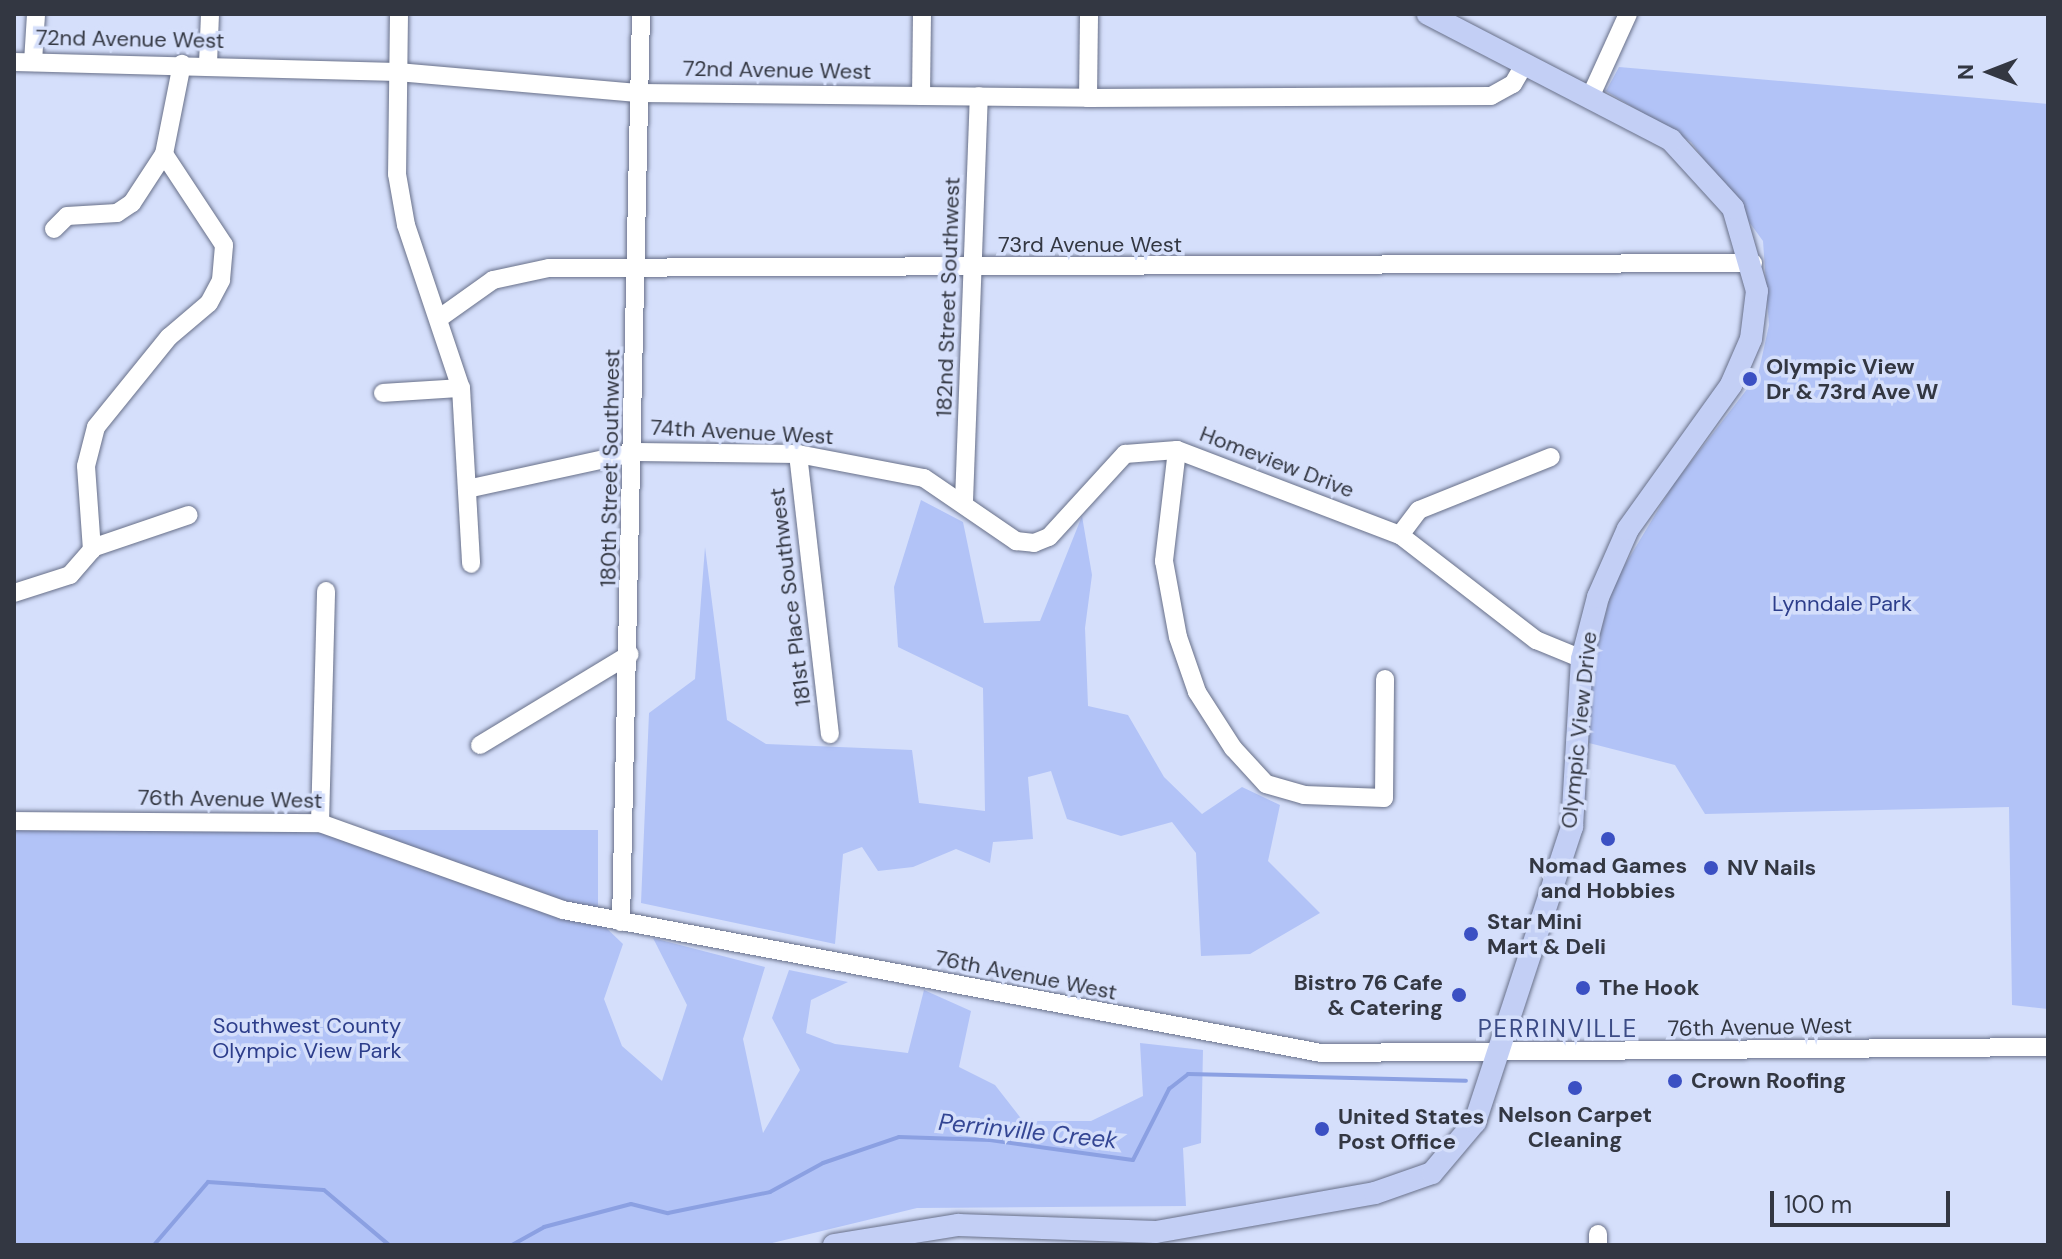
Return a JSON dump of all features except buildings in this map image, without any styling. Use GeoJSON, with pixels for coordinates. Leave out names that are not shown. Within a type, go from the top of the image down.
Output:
{"type":"FeatureCollection","features":[{"type":"Feature","properties":{"kind":"main road","name":"Olympic View Drive"},"geometry":{"type":"LineString","coordinates":[[834,1245],[958,1225],[1156,1232],[1399,1187],[1457,1151],[1500,1054],[1572,827],[1582,659],[1628,529],[1744,359],[1756,315],[1753,263],[1733,208],[1712,179],[1671,140],[1592,93],[1428,14]]}},
{"type":"Feature","properties":{"kind":"street"},"geometry":{"type":"LineString","coordinates":[[24,62],[36,14]]}},
{"type":"Feature","properties":{"kind":"street"},"geometry":{"type":"LineString","coordinates":[[208,64],[210,14]]}},
{"type":"Feature","properties":{"kind":"street"},"geometry":{"type":"LineString","coordinates":[[399,14],[397,174],[406,225],[441,317],[461,388],[471,564]]}},
{"type":"Feature","properties":{"kind":"street","name":"180th Street Southwest"},"geometry":{"type":"LineString","coordinates":[[621,922],[636,452],[635,270],[641,14]]}},
{"type":"Feature","properties":{"kind":"street"},"geometry":{"type":"LineString","coordinates":[[921,96],[922,14]]}},
{"type":"Feature","properties":{"kind":"street"},"geometry":{"type":"LineString","coordinates":[[1088,98],[1089,14]]}},
{"type":"Feature","properties":{"kind":"street"},"geometry":{"type":"LineString","coordinates":[[1592,93],[1628,14]]}},
{"type":"Feature","properties":{"kind":"street","name":"72nd Avenue West"},"geometry":{"type":"LineString","coordinates":[[24,62],[208,64],[398,72],[640,93],[1088,98],[1491,96],[1513,84],[1525,63]]}},
{"type":"Feature","properties":{"kind":"street"},"geometry":{"type":"LineString","coordinates":[[54,229],[67,216],[117,213],[132,203],[164,154],[182,64]]}},
{"type":"Feature","properties":{"kind":"street","name":"182nd Street Southwest"},"geometry":{"type":"LineString","coordinates":[[964,501],[979,96]]}},
{"type":"Feature","properties":{"kind":"street"},"geometry":{"type":"LineString","coordinates":[[92,548],[86,466],[92,434],[169,337],[209,303],[221,280],[224,245],[164,154]]}},
{"type":"Feature","properties":{"kind":"street","name":"73rd Avenue West"},"geometry":{"type":"LineString","coordinates":[[441,317],[493,280],[521,270],[1753,263]]}},
{"type":"Feature","properties":{"kind":"street"},"geometry":{"type":"LineString","coordinates":[[383,393],[461,388]]}},
{"type":"Feature","properties":{"kind":"street"},"geometry":{"type":"LineString","coordinates":[[1177,450],[1164,561],[1197,692],[1266,784],[1304,795],[1384,798],[1385,679]]}},
{"type":"Feature","properties":{"kind":"street","name":"Homeview Drive"},"geometry":{"type":"LineString","coordinates":[[964,501],[1016,541],[1034,543],[1049,537],[1125,454],[1177,450],[1400,535],[1536,640],[1582,659]]}},
{"type":"Feature","properties":{"kind":"street","name":"74th Avenue West"},"geometry":{"type":"LineString","coordinates":[[467,489],[636,452],[798,454],[924,478],[964,501]]}},
{"type":"Feature","properties":{"kind":"street","name":"181st Place Southwest"},"geometry":{"type":"LineString","coordinates":[[798,454],[830,734]]}},
{"type":"Feature","properties":{"kind":"street"},"geometry":{"type":"LineString","coordinates":[[1400,535],[1419,510],[1551,457]]}},
{"type":"Feature","properties":{"kind":"street"},"geometry":{"type":"LineString","coordinates":[[14,593],[70,575],[92,548],[189,515]]}},
{"type":"Feature","properties":{"kind":"street"},"geometry":{"type":"LineString","coordinates":[[320,823],[326,591]]}},
{"type":"Feature","properties":{"kind":"street"},"geometry":{"type":"LineString","coordinates":[[480,745],[630,654]]}},
{"type":"Feature","properties":{"kind":"street","name":"76th Avenue West"},"geometry":{"type":"LineString","coordinates":[[14,821],[320,823],[377,839],[475,884],[621,922],[1321,1053],[1500,1054],[2048,1047]]}},
{"type":"Feature","properties":{"kind":"green space","name":"Lynndale Park"},"geometry":{"type":"Polygon","coordinates":[[[1619,67],[2048,104],[2048,1009],[2012,1005],[2009,807],[1705,814],[1675,765],[1589,743],[1589,675],[1614,583],[1673,485],[1758,375],[1769,325],[1763,241],[1691,142],[1606,91],[1619,67]]]}},
{"type":"Feature","properties":{"kind":"green space"},"geometry":{"type":"Polygon","coordinates":[[[921,500],[963,522],[984,623],[1040,621],[1082,516],[1092,575],[1085,628],[1088,706],[1128,715],[1164,777],[1202,814],[1242,787],[1280,805],[1268,861],[1320,913],[1250,954],[1201,956],[1196,853],[1172,822],[1121,836],[1067,819],[1051,771],[1028,777],[1033,839],[993,842],[990,863],[956,849],[913,867],[878,871],[862,847],[843,854],[835,944],[641,903],[649,713],[695,679],[705,547],[727,720],[766,744],[912,750],[919,803],[985,811],[983,688],[898,647],[894,587],[921,500]]]}},
{"type":"Feature","properties":{"kind":"green space","name":"Southwest County Olympic View Park"},"geometry":{"type":"Polygon","coordinates":[[[14,830],[598,830],[598,920],[623,944],[604,999],[622,1046],[662,1081],[687,1005],[653,938],[765,967],[743,1039],[763,1133],[800,1070],[772,1018],[789,970],[848,982],[811,1000],[806,1033],[835,1044],[908,1053],[924,990],[971,1011],[959,1067],[995,1085],[1023,1121],[1091,1121],[1143,1096],[1140,1043],[1203,1050],[1201,1143],[1183,1148],[1186,1206],[917,1208],[764,1245],[14,1245],[14,830]]]}},
{"type":"Feature","properties":{"kind":"waterway","name":"Perrinville Creek"},"geometry":{"type":"LineString","coordinates":[[512,1245],[544,1227],[631,1204],[668,1213],[770,1192],[823,1163],[899,1137],[990,1140],[1133,1160],[1169,1089],[1188,1074],[1466,1081]]}},
{"type":"Feature","properties":{"kind":"waterway","name":"Perrinville Creek"},"geometry":{"type":"LineString","coordinates":[[154,1245],[208,1182],[324,1190],[389,1245]]}},
{"type":"Feature","properties":{"kind":"place","name":"Olympic View Dr & 73rd Ave W"},"geometry":{"type":"Point","coordinates":[1750,379]}},
{"type":"Feature","properties":{"kind":"place","name":"Nomad Games and Hobbies"},"geometry":{"type":"Point","coordinates":[1608,839]}},
{"type":"Feature","properties":{"kind":"place","name":"NV Nails"},"geometry":{"type":"Point","coordinates":[1711,868]}},
{"type":"Feature","properties":{"kind":"place","name":"Star Mini Mart & Deli"},"geometry":{"type":"Point","coordinates":[1471,934]}},
{"type":"Feature","properties":{"kind":"place","name":"The Hook"},"geometry":{"type":"Point","coordinates":[1583,988]}},
{"type":"Feature","properties":{"kind":"place","name":"Bistro 76 Cafe & Catering"},"geometry":{"type":"Point","coordinates":[1459,995]}},
{"type":"Feature","properties":{"kind":"place","name":"Crown Roofing"},"geometry":{"type":"Point","coordinates":[1675,1081]}},
{"type":"Feature","properties":{"kind":"place","name":"Nelson Carpet Cleaning"},"geometry":{"type":"Point","coordinates":[1575,1088]}},
{"type":"Feature","properties":{"kind":"place","name":"United States Post Office"},"geometry":{"type":"Point","coordinates":[1322,1129]}},
{"type":"Feature","properties":{"kind":"district","name":"PERRINVILLE"},"geometry":{"type":"Point","coordinates":[1558,1029]}}]}
